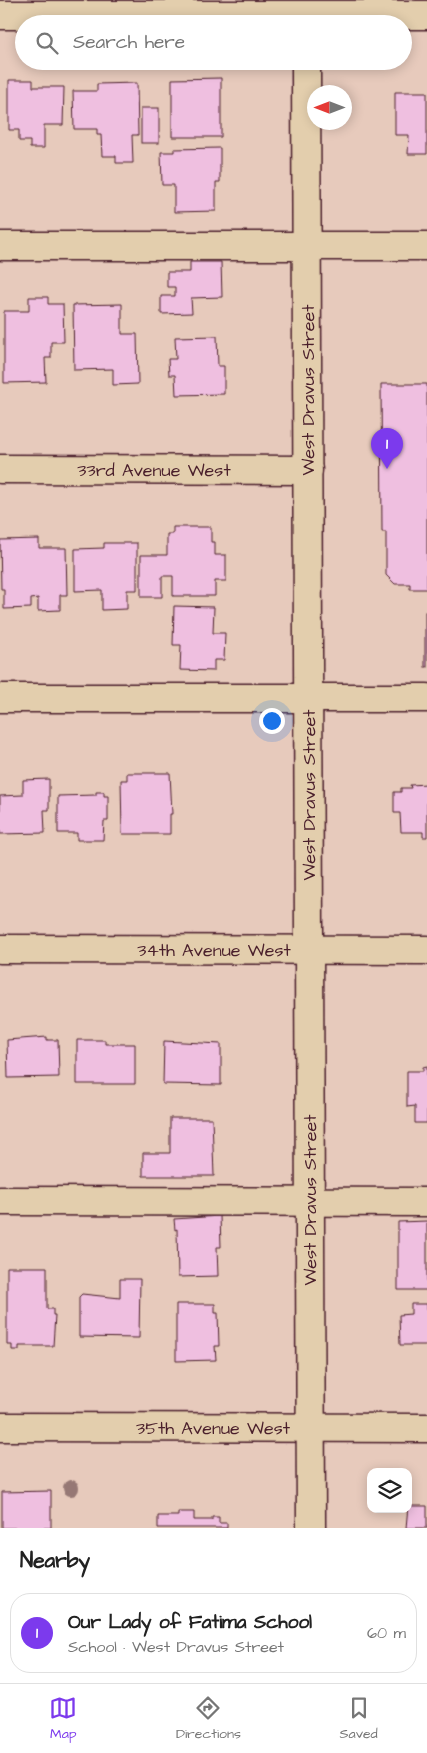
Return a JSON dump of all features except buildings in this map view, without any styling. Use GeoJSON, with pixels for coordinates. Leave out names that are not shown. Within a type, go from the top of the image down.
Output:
{"type":"FeatureCollection","features":[{"type":"Feature","properties":{"kind":"street"},"geometry":{"type":"LineString","coordinates":[[0,15],[306,13],[427,15]]}},
{"type":"Feature","properties":{"kind":"street","name":"West Dravus Street"},"geometry":{"type":"LineString","coordinates":[[306,70],[311,1528]]}},
{"type":"Feature","properties":{"kind":"street"},"geometry":{"type":"LineString","coordinates":[[0,246],[427,246]]}},
{"type":"Feature","properties":{"kind":"street","name":"33rd Avenue West"},"geometry":{"type":"LineString","coordinates":[[0,469],[308,470]]}},
{"type":"Feature","properties":{"kind":"street"},"geometry":{"type":"LineString","coordinates":[[0,698],[427,698]]}},
{"type":"Feature","properties":{"kind":"street","name":"34th Avenue West"},"geometry":{"type":"LineString","coordinates":[[0,949],[427,950]]}},
{"type":"Feature","properties":{"kind":"street"},"geometry":{"type":"LineString","coordinates":[[0,1201],[427,1202]]}},
{"type":"Feature","properties":{"kind":"street","name":"35th Avenue West"},"geometry":{"type":"LineString","coordinates":[[0,1427],[427,1428]]}},
{"type":"Feature","properties":{"kind":"place","name":"Our Lady of Fatima School"},"geometry":{"type":"Point","coordinates":[387,469]}}]}
